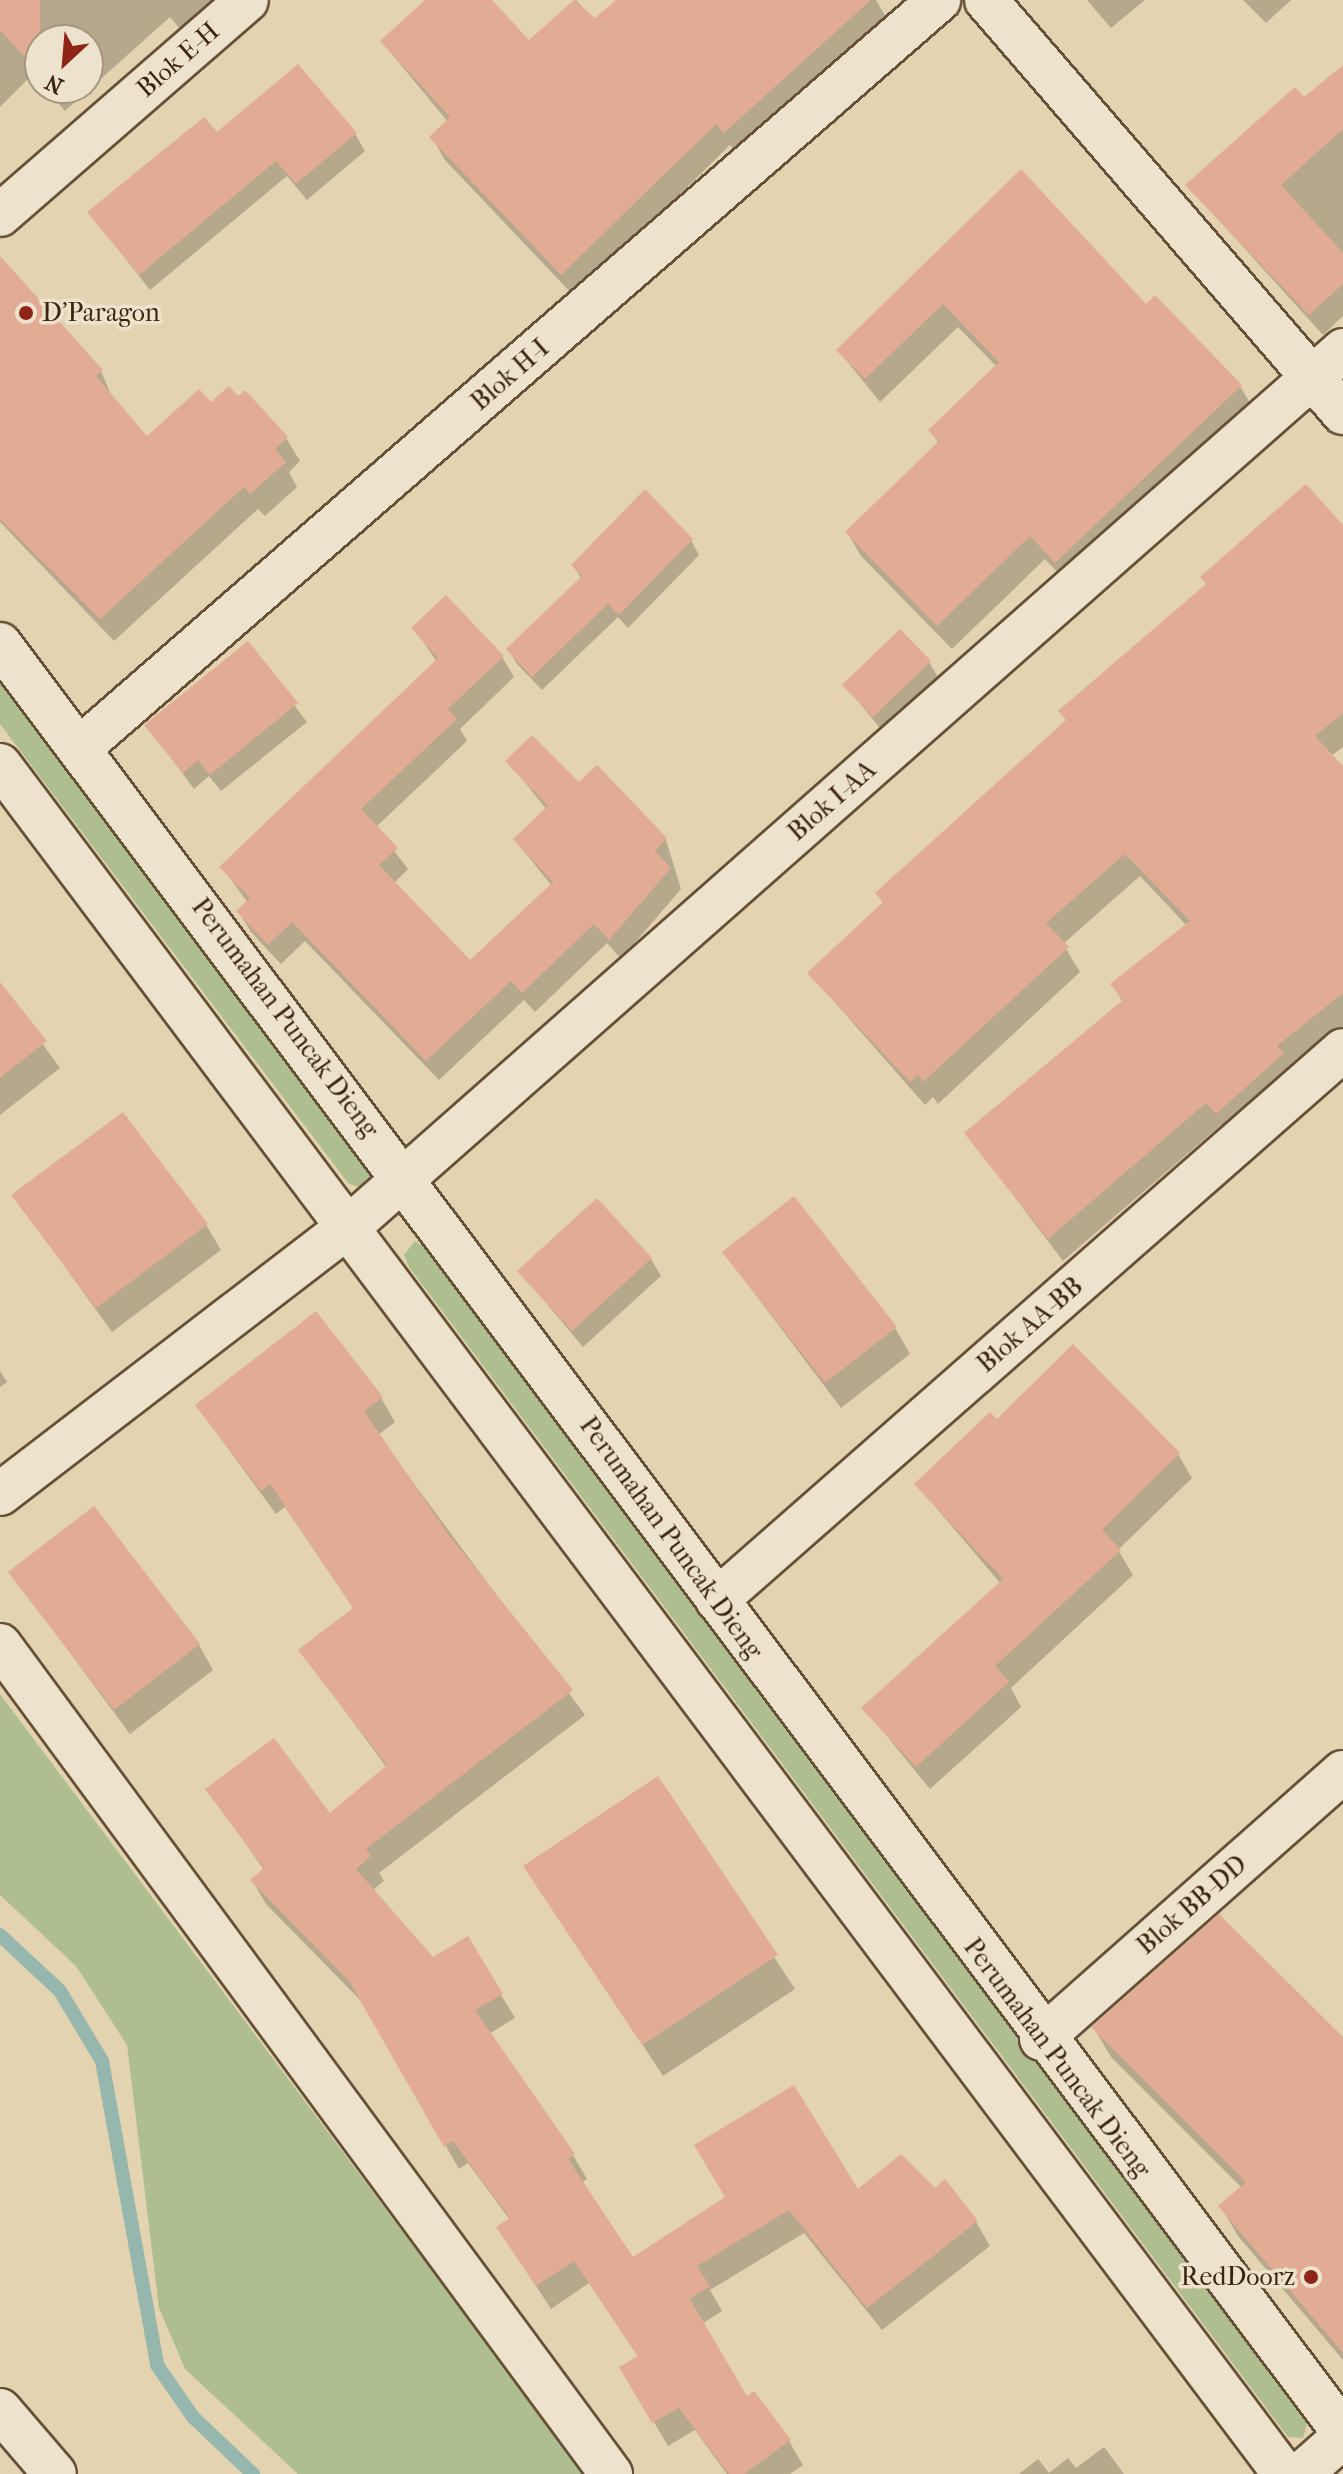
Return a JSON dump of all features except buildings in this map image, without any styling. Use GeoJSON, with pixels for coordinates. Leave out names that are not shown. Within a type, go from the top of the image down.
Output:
{"type":"FeatureCollection","features":[{"type":"Feature","properties":{"kind":"street","name":"Blok E-H"},"geometry":{"type":"LineString","coordinates":[[0,215],[247,0]]}},
{"type":"Feature","properties":{"kind":"street","name":"Blok H-I"},"geometry":{"type":"LineString","coordinates":[[81,747],[939,0]]}},
{"type":"Feature","properties":{"kind":"street"},"geometry":{"type":"LineString","coordinates":[[986,0],[1343,413]]}},
{"type":"Feature","properties":{"kind":"street","name":"Blok I-AA"},"geometry":{"type":"LineString","coordinates":[[0,1494],[351,1225],[1343,350]]}},
{"type":"Feature","properties":{"kind":"street","name":"Perumahan Puncak Dieng"},"geometry":{"type":"LineString","coordinates":[[0,644],[405,1177],[1041,2039],[1343,2435]]}},
{"type":"Feature","properties":{"kind":"street"},"geometry":{"type":"LineString","coordinates":[[0,765],[351,1225],[1284,2474]]}},
{"type":"Feature","properties":{"kind":"street","name":"Blok AA-BB"},"geometry":{"type":"LineString","coordinates":[[717,1600],[1343,1050]]}},
{"type":"Feature","properties":{"kind":"street"},"geometry":{"type":"LineString","coordinates":[[0,1645],[611,2474]]}},
{"type":"Feature","properties":{"kind":"street","name":"Blok BB-DD"},"geometry":{"type":"LineString","coordinates":[[1041,2039],[1343,1772]]}},
{"type":"Feature","properties":{"kind":"street"},"geometry":{"type":"LineString","coordinates":[[0,2410],[55,2474]]}},
{"type":"Feature","properties":{"kind":"street"},"geometry":{"type":"LineString","coordinates":[[1301,2474],[1343,2435]]}},
{"type":"Feature","properties":{"kind":"green space"},"geometry":{"type":"Polygon","coordinates":[[[0,675],[375,1176],[363,1189],[348,1183],[0,724],[0,675]]]}},
{"type":"Feature","properties":{"kind":"green space"},"geometry":{"type":"Polygon","coordinates":[[[415,1241],[431,1251],[1307,2423],[1303,2438],[1288,2437],[409,1267],[404,1255],[415,1241]]]}},
{"type":"Feature","properties":{"kind":"green space"},"geometry":{"type":"Polygon","coordinates":[[[0,1694],[584,2474],[298,2474],[185,2369],[159,2308],[127,2045],[76,1966],[0,1895],[0,1694]]]}},
{"type":"Feature","properties":{"kind":"waterway"},"geometry":{"type":"LineString","coordinates":[[0,1935],[60,1991],[102,2061],[157,2365],[193,2417],[253,2474]]}},
{"type":"Feature","properties":{"kind":"place","name":"D'Paragon"},"geometry":{"type":"Point","coordinates":[26,313]}},
{"type":"Feature","properties":{"kind":"place","name":"RedDoorz"},"geometry":{"type":"Point","coordinates":[1311,2277]}}]}
